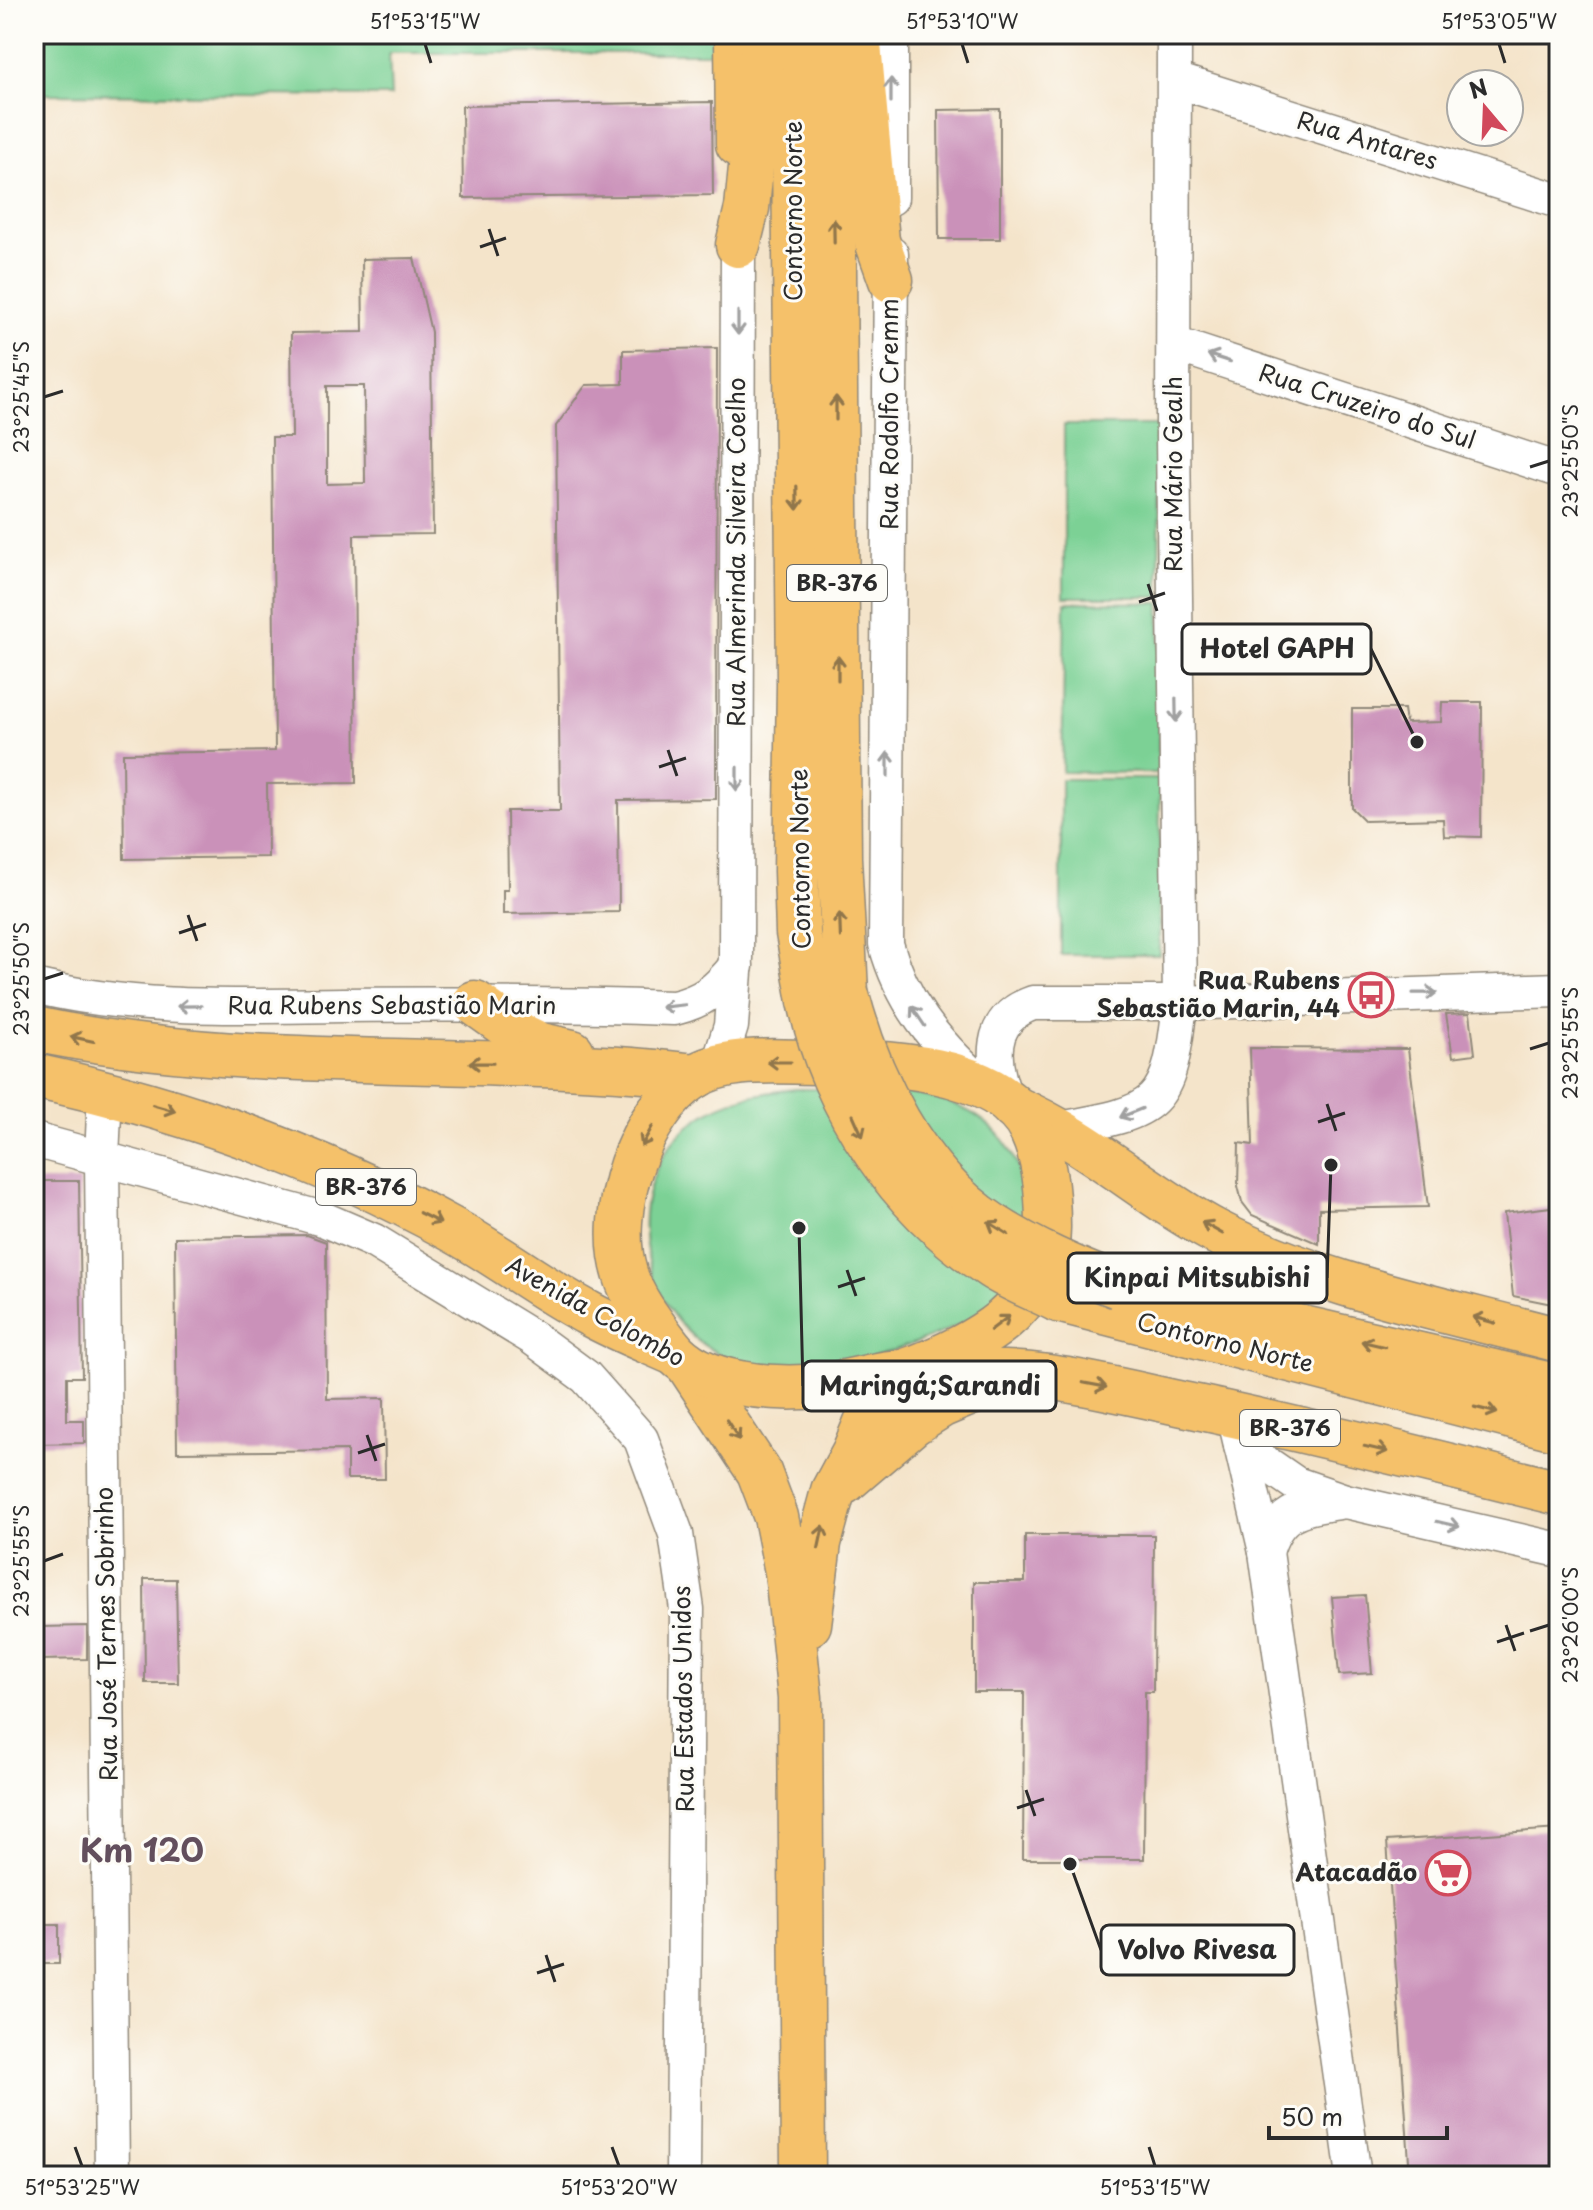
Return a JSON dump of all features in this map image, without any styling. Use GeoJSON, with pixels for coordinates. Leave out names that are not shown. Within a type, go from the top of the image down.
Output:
{"type":"FeatureCollection","features":[{"type":"Feature","properties":{"kind":"main road","name":"Rua Almerinda Silveira Coelho"},"geometry":{"type":"LineString","coordinates":[[737,34],[738,245]]}},
{"type":"Feature","properties":{"kind":"main road"},"geometry":{"type":"LineString","coordinates":[[738,245],[747,208],[764,34]]}},
{"type":"Feature","properties":{"kind":"main road","name":"Contorno Norte"},"geometry":{"type":"LineString","coordinates":[[793,34],[798,933],[816,1027],[864,1139],[928,1214],[992,1267],[1058,1300],[1559,1429]]}},
{"type":"Feature","properties":{"kind":"main road","name":"Contorno Norte"},"geometry":{"type":"LineString","coordinates":[[832,34],[839,858],[846,992],[865,1054],[901,1125],[943,1182],[990,1224],[1058,1263],[1118,1286],[1559,1387]]}},
{"type":"Feature","properties":{"kind":"main road"},"geometry":{"type":"LineString","coordinates":[[858,34],[877,241],[891,280]]}},
{"type":"Feature","properties":{"kind":"main road"},"geometry":{"type":"LineString","coordinates":[[475,1003],[541,1045],[648,1070]]}},
{"type":"Feature","properties":{"kind":"main road"},"geometry":{"type":"LineString","coordinates":[[34,1029],[100,1043],[206,1054],[707,1072],[761,1062],[889,1062],[941,1071],[1003,1097],[1059,1129],[1216,1231],[1300,1270],[1559,1340]]}},
{"type":"Feature","properties":{"kind":"main road"},"geometry":{"type":"LineString","coordinates":[[707,1072],[671,1097],[629,1171],[620,1203],[625,1273],[759,1472],[776,1517],[787,1572],[800,1698],[803,2176]]}},
{"type":"Feature","properties":{"kind":"main road","name":"Avenida Colombo"},"geometry":{"type":"LineString","coordinates":[[34,1076],[105,1091],[200,1118],[322,1167],[451,1229],[586,1312],[682,1360],[731,1380],[773,1387],[819,1386],[895,1374],[1018,1374],[1097,1385],[1238,1431],[1494,1477],[1559,1493]]}},
{"type":"Feature","properties":{"kind":"main road"},"geometry":{"type":"LineString","coordinates":[[800,1698],[819,1543],[833,1491],[895,1374],[959,1351],[1011,1315],[1030,1291],[1042,1266],[1048,1236],[1044,1171],[1032,1131],[1003,1097]]}},
{"type":"Feature","properties":{"kind":"main road"},"geometry":{"type":"LineString","coordinates":[[833,1491],[922,1417],[942,1405],[1018,1374]]}},
{"type":"Feature","properties":{"kind":"main road"},"geometry":{"type":"LineString","coordinates":[[1494,1477],[1559,1522]]}},
{"type":"Feature","properties":{"kind":"street","name":"Rua Rodolfo Cremm"},"geometry":{"type":"LineString","coordinates":[[891,34],[886,944],[895,976],[918,1019],[948,1053],[1003,1097]]}},
{"type":"Feature","properties":{"kind":"street","name":"Rua Mário Gealh"},"geometry":{"type":"LineString","coordinates":[[1059,1129],[1138,1112],[1156,1100],[1174,1057],[1180,1003],[1174,34]]}},
{"type":"Feature","properties":{"kind":"street","name":"Rua Antares"},"geometry":{"type":"LineString","coordinates":[[1175,80],[1559,201]]}},
{"type":"Feature","properties":{"kind":"street","name":"Rua Almerinda Silveira Coelho"},"geometry":{"type":"LineString","coordinates":[[707,1072],[731,1026],[736,966],[738,245]]}},
{"type":"Feature","properties":{"kind":"street","name":"Rua Cruzeiro do Sul"},"geometry":{"type":"LineString","coordinates":[[1174,344],[1559,470]]}},
{"type":"Feature","properties":{"kind":"street","name":"Rua Rubens Sebastião Marin"},"geometry":{"type":"LineString","coordinates":[[34,986],[85,998],[160,1006],[475,1003],[674,1008],[697,1002],[717,990],[736,966]]}},
{"type":"Feature","properties":{"kind":"street"},"geometry":{"type":"LineString","coordinates":[[1003,1097],[995,1059],[1000,1027],[1011,1011],[1053,1002],[1180,1003],[1559,990]]}},
{"type":"Feature","properties":{"kind":"street","name":"Rua José Ternes Sobrinho"},"geometry":{"type":"LineString","coordinates":[[105,1091],[102,1158],[112,2176]]}},
{"type":"Feature","properties":{"kind":"street","name":"Rua Estados Unidos"},"geometry":{"type":"LineString","coordinates":[[34,1140],[278,1205],[374,1241],[533,1338],[586,1377],[641,1439],[676,1534],[687,1609],[683,2176]]}},
{"type":"Feature","properties":{"kind":"street"},"geometry":{"type":"LineString","coordinates":[[1238,1431],[1296,1484],[1345,1501],[1559,1550]]}},
{"type":"Feature","properties":{"kind":"street"},"geometry":{"type":"LineString","coordinates":[[1238,1431],[1266,1552],[1354,2176]]}},
{"type":"Feature","properties":{"kind":"street"},"geometry":{"type":"LineString","coordinates":[[1266,1552],[1276,1525],[1285,1517],[1307,1507],[1345,1501]]}},
{"type":"Feature","properties":{"kind":"green space"},"geometry":{"type":"Polygon","coordinates":[[[34,34],[714,34],[714,53],[389,53],[391,96],[34,94],[34,34]]]}},
{"type":"Feature","properties":{"kind":"green space"},"geometry":{"type":"Polygon","coordinates":[[[1064,425],[1160,425],[1159,597],[1064,597],[1064,425]]]}},
{"type":"Feature","properties":{"kind":"green space"},"geometry":{"type":"Polygon","coordinates":[[[1065,602],[1160,603],[1158,773],[1062,772],[1065,602]]]}},
{"type":"Feature","properties":{"kind":"green space"},"geometry":{"type":"Polygon","coordinates":[[[1061,779],[1160,779],[1159,955],[1061,955],[1061,779]]]}},
{"type":"Feature","properties":{"kind":"green space"},"geometry":{"type":"Polygon","coordinates":[[[796,1089],[878,1090],[952,1104],[982,1120],[1006,1144],[1022,1179],[1029,1226],[1028,1244],[1014,1277],[989,1304],[959,1325],[897,1349],[845,1363],[793,1369],[743,1363],[707,1347],[679,1322],[659,1290],[647,1254],[645,1216],[653,1179],[670,1145],[699,1118],[721,1105],[745,1097],[796,1089]]]}},
{"type":"Feature","properties":{"kind":"building"},"geometry":{"type":"Polygon","coordinates":[[[712,102],[713,195],[463,198],[462,106],[712,102]]]}},
{"type":"Feature","properties":{"kind":"building"},"geometry":{"type":"Polygon","coordinates":[[[1000,109],[1000,239],[939,239],[938,110],[1000,109]]]}},
{"type":"Feature","properties":{"kind":"building"},"geometry":{"type":"Polygon","coordinates":[[[414,258],[431,332],[433,534],[354,535],[356,783],[267,784],[268,857],[124,859],[123,753],[275,751],[272,437],[292,437],[291,333],[363,332],[362,259],[414,258]],[[327,386],[327,484],[365,483],[364,386],[327,386]]]}},
{"type":"Feature","properties":{"kind":"building"},"geometry":{"type":"Polygon","coordinates":[[[717,348],[716,799],[618,800],[619,912],[503,914],[503,890],[508,890],[507,811],[560,811],[556,426],[586,385],[623,384],[623,350],[717,348]]]}},
{"type":"Feature","properties":{"kind":"building"},"geometry":{"type":"Polygon","coordinates":[[[1442,702],[1482,702],[1481,837],[1444,836],[1443,819],[1365,821],[1352,808],[1352,709],[1404,709],[1406,723],[1441,722],[1442,702]]]}},
{"type":"Feature","properties":{"kind":"building"},"geometry":{"type":"Polygon","coordinates":[[[1470,1013],[1475,1054],[1453,1057],[1446,1014],[1470,1013]]]}},
{"type":"Feature","properties":{"kind":"building"},"geometry":{"type":"Polygon","coordinates":[[[1250,1048],[1408,1049],[1428,1207],[1319,1209],[1319,1244],[1252,1215],[1242,1202],[1238,1186],[1239,1143],[1253,1145],[1250,1048]]]}},
{"type":"Feature","properties":{"kind":"building"},"geometry":{"type":"Polygon","coordinates":[[[34,1181],[79,1181],[82,1377],[67,1377],[67,1420],[84,1420],[84,1443],[34,1444],[34,1181]]]}},
{"type":"Feature","properties":{"kind":"building"},"geometry":{"type":"Polygon","coordinates":[[[1551,1207],[1552,1304],[1513,1296],[1504,1213],[1551,1207]]]}},
{"type":"Feature","properties":{"kind":"building"},"geometry":{"type":"Polygon","coordinates":[[[307,1235],[326,1242],[327,1399],[384,1398],[385,1479],[347,1479],[347,1450],[177,1452],[175,1237],[307,1235]]]}},
{"type":"Feature","properties":{"kind":"building"},"geometry":{"type":"Polygon","coordinates":[[[1025,1535],[1154,1535],[1153,1692],[1145,1692],[1144,1859],[1023,1859],[1024,1692],[974,1692],[974,1582],[1025,1582],[1025,1535]]]}},
{"type":"Feature","properties":{"kind":"building"},"geometry":{"type":"Polygon","coordinates":[[[144,1579],[176,1579],[178,1683],[145,1683],[144,1579]]]}},
{"type":"Feature","properties":{"kind":"building"},"geometry":{"type":"Polygon","coordinates":[[[1365,1595],[1372,1673],[1339,1675],[1332,1597],[1365,1595]]]}},
{"type":"Feature","properties":{"kind":"building"},"geometry":{"type":"Polygon","coordinates":[[[87,1626],[87,1659],[40,1660],[40,1627],[87,1626]]]}},
{"type":"Feature","properties":{"kind":"building"},"geometry":{"type":"Polygon","coordinates":[[[1559,1829],[1559,2176],[1410,2176],[1387,1841],[1559,1829]]]}},
{"type":"Feature","properties":{"kind":"building"},"geometry":{"type":"Polygon","coordinates":[[[34,1924],[59,1924],[59,1964],[34,1964],[34,1924]]]}},
{"type":"Feature","properties":{"kind":"place","name":"Hotel GAPH"},"geometry":{"type":"Point","coordinates":[1417,742]}},
{"type":"Feature","properties":{"kind":"place","name":"Rua Rubens Sebastião Marin, 44"},"geometry":{"type":"Point","coordinates":[1371,995]}},
{"type":"Feature","properties":{"kind":"place","name":"Kinpai Mitsubishi"},"geometry":{"type":"Point","coordinates":[1331,1165]}},
{"type":"Feature","properties":{"kind":"place","name":"Maringá;Sarandi"},"geometry":{"type":"Point","coordinates":[799,1228]}},
{"type":"Feature","properties":{"kind":"place","name":"Volvo Rivesa"},"geometry":{"type":"Point","coordinates":[1070,1864]}},
{"type":"Feature","properties":{"kind":"place","name":"Atacadão"},"geometry":{"type":"Point","coordinates":[1448,1873]}},
{"type":"Feature","properties":{"kind":"district","name":"Km 120"},"geometry":{"type":"Point","coordinates":[142,1851]}}]}
